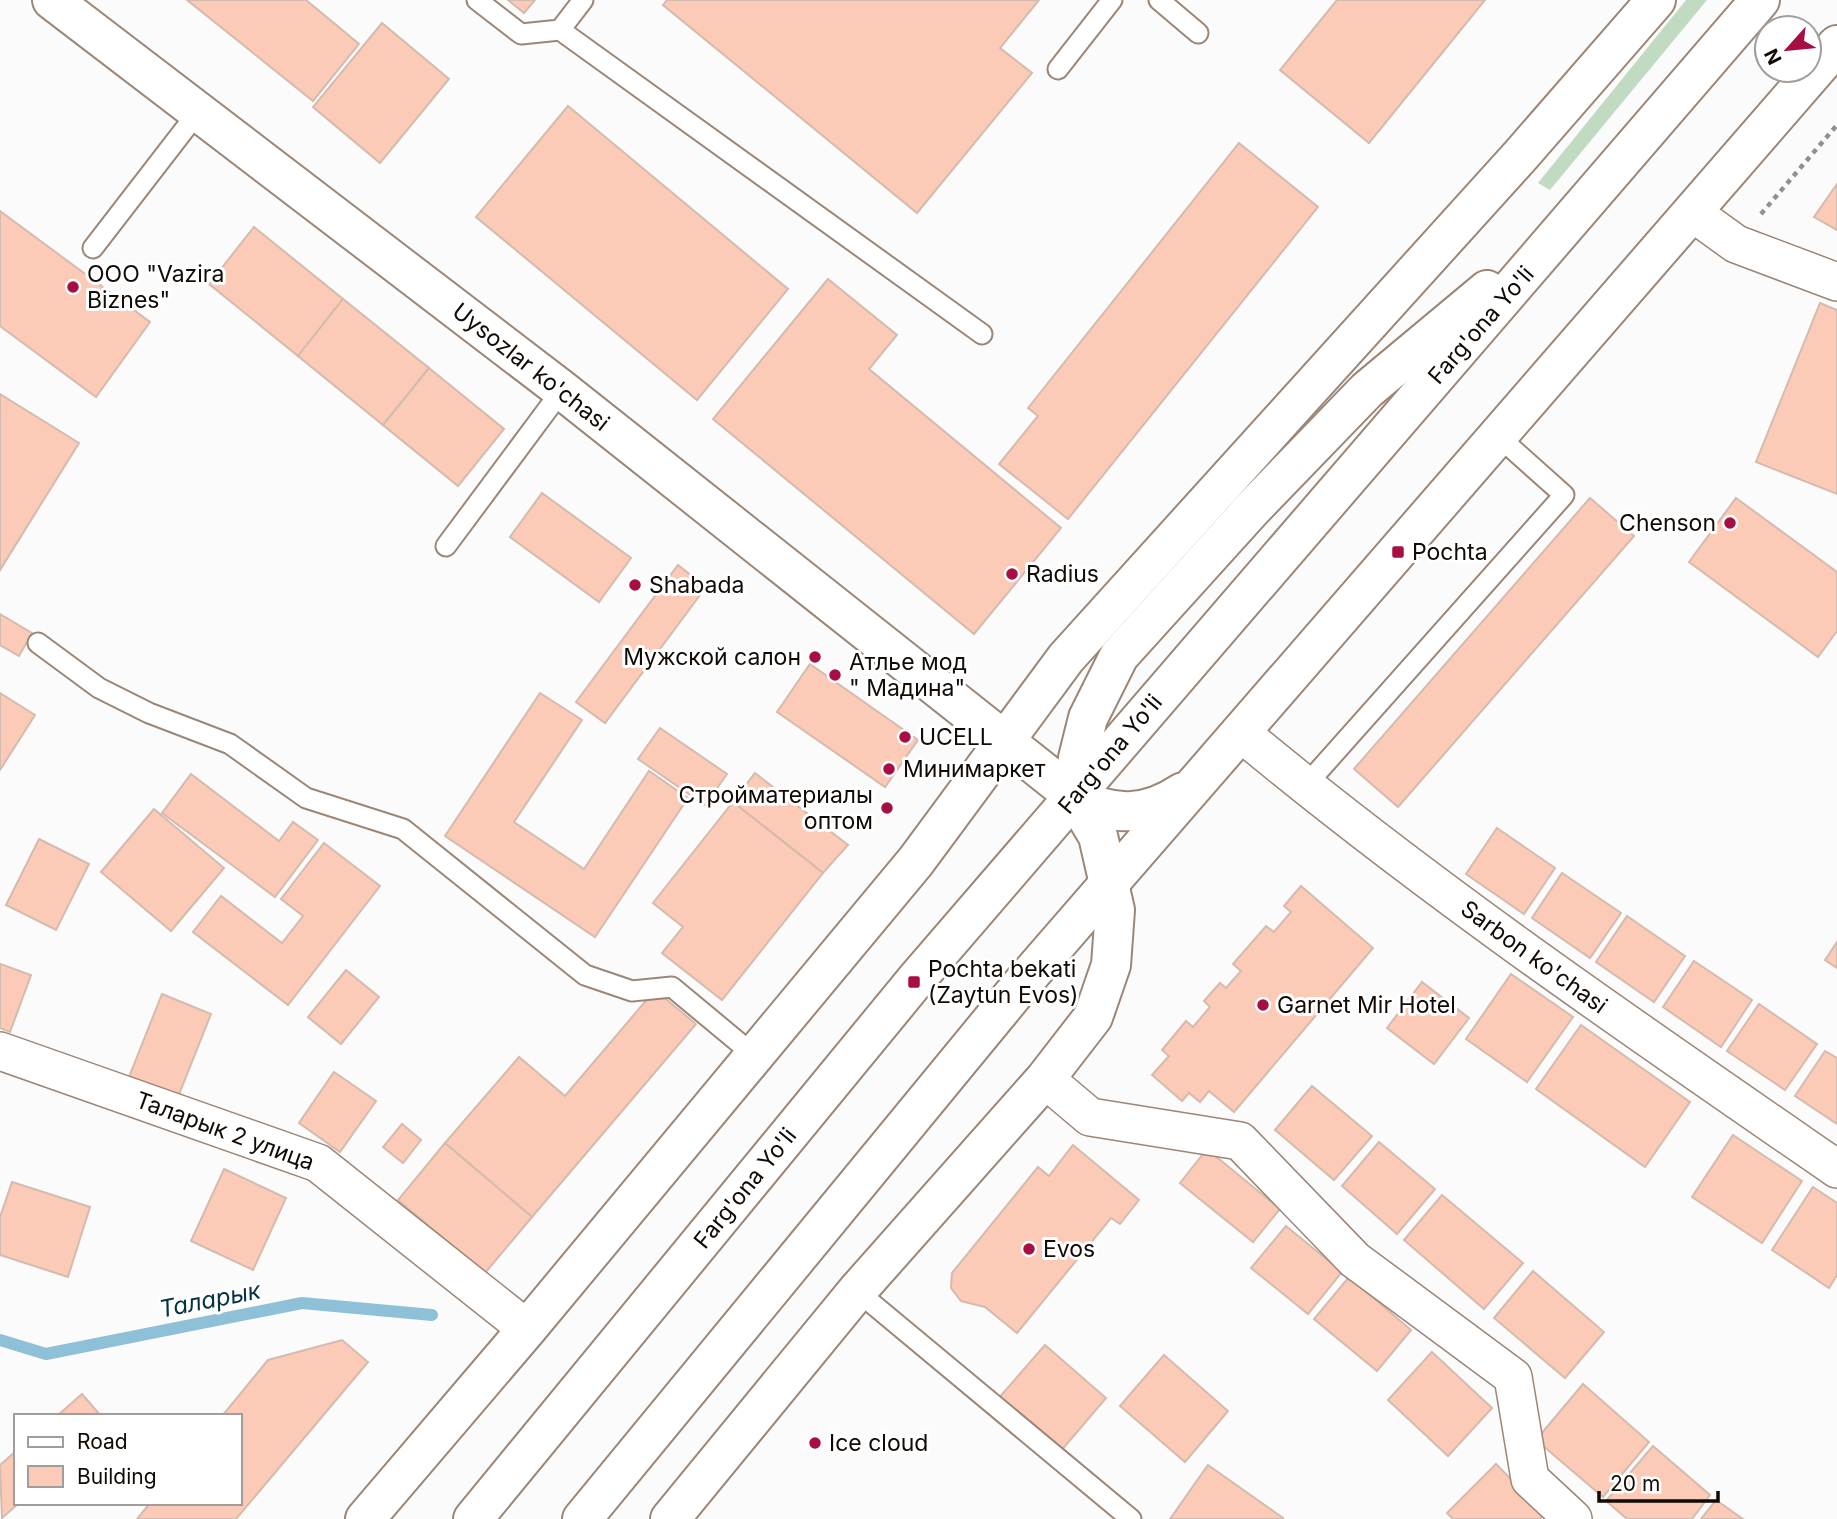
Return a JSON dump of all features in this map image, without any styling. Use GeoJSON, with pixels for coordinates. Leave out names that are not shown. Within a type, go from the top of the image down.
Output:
{"type":"FeatureCollection","features":[{"type":"Feature","properties":{"kind":"main road","name":"Uysozlar ko'chasi"},"geometry":{"type":"LineString","coordinates":[[52,0],[562,390],[1074,796]]}},
{"type":"Feature","properties":{"kind":"main road"},"geometry":{"type":"LineString","coordinates":[[365,1519],[527,1329],[916,861],[1066,658],[1521,155],[1656,0]]}},
{"type":"Feature","properties":{"kind":"main road","name":"Farg'ona Yo'li"},"geometry":{"type":"LineString","coordinates":[[473,1519],[906,993],[1760,0]]}},
{"type":"Feature","properties":{"kind":"main road"},"geometry":{"type":"LineString","coordinates":[[582,1519],[1021,985],[1837,45]]}},
{"type":"Feature","properties":{"kind":"main road"},"geometry":{"type":"LineString","coordinates":[[684,1515],[857,1291],[1079,1038],[1104,992],[1115,938],[1111,881],[1098,836],[1074,796],[1078,758],[1088,718],[1119,656],[1252,509],[1367,390],[1580,212]]}},
{"type":"Feature","properties":{"kind":"main road"},"geometry":{"type":"LineString","coordinates":[[1074,796],[1107,811],[1138,812],[1166,802],[1192,786]]}},
{"type":"Feature","properties":{"kind":"main road"},"geometry":{"type":"LineString","coordinates":[[461,1519],[513,1470]]}},
{"type":"Feature","properties":{"kind":"street"},"geometry":{"type":"LineString","coordinates":[[1693,213],[1736,244],[1837,282]]}},
{"type":"Feature","properties":{"kind":"street","name":"Sarbon ko'chasi"},"geometry":{"type":"LineString","coordinates":[[1240,732],[1569,985],[1837,1169]]}},
{"type":"Feature","properties":{"kind":"street","name":"Таларык 2 улица"},"geometry":{"type":"LineString","coordinates":[[0,1051],[318,1163],[527,1329]]}},
{"type":"Feature","properties":{"kind":"street"},"geometry":{"type":"LineString","coordinates":[[1045,1079],[1090,1117],[1240,1141],[1355,1260],[1513,1377],[1530,1479],[1573,1519]]}},
{"type":"Feature","properties":{"kind":"lane"},"geometry":{"type":"LineString","coordinates":[[477,0],[521,34],[560,30],[982,334]]}},
{"type":"Feature","properties":{"kind":"lane"},"geometry":{"type":"LineString","coordinates":[[560,30],[583,0]]}},
{"type":"Feature","properties":{"kind":"lane"},"geometry":{"type":"LineString","coordinates":[[1058,69],[1112,0]]}},
{"type":"Feature","properties":{"kind":"lane"},"geometry":{"type":"LineString","coordinates":[[1159,0],[1198,33]]}},
{"type":"Feature","properties":{"kind":"lane"},"geometry":{"type":"LineString","coordinates":[[93,248],[198,112]]}},
{"type":"Feature","properties":{"kind":"lane"},"geometry":{"type":"LineString","coordinates":[[446,546],[562,390]]}},
{"type":"Feature","properties":{"kind":"lane"},"geometry":{"type":"LineString","coordinates":[[1306,785],[1564,495],[1499,437]]}},
{"type":"Feature","properties":{"kind":"lane"},"geometry":{"type":"LineString","coordinates":[[38,643],[99,688],[149,713],[230,744],[306,798],[403,829],[585,975],[632,991],[672,987],[755,1056]]}},
{"type":"Feature","properties":{"kind":"lane"},"geometry":{"type":"LineString","coordinates":[[857,1291],[1132,1519]]}},
{"type":"Feature","properties":{"kind":"path"},"geometry":{"type":"LineString","coordinates":[[1736,244],[1837,125]]}},
{"type":"Feature","properties":{"kind":"green space"},"geometry":{"type":"Polygon","coordinates":[[[1686,0],[1707,0],[1550,190],[1538,183],[1686,0]]]}},
{"type":"Feature","properties":{"kind":"building"},"geometry":{"type":"Polygon","coordinates":[[[187,0],[306,0],[359,44],[313,101],[187,0]]]}},
{"type":"Feature","properties":{"kind":"building"},"geometry":{"type":"Polygon","coordinates":[[[508,0],[535,0],[524,13],[508,0]]]}},
{"type":"Feature","properties":{"kind":"building"},"geometry":{"type":"Polygon","coordinates":[[[667,0],[1039,0],[1000,48],[1032,73],[917,213],[663,5],[667,0]]]}},
{"type":"Feature","properties":{"kind":"building"},"geometry":{"type":"Polygon","coordinates":[[[1337,0],[1485,0],[1369,143],[1280,70],[1337,0]]]}},
{"type":"Feature","properties":{"kind":"building"},"geometry":{"type":"Polygon","coordinates":[[[382,23],[449,79],[380,163],[313,107],[382,23]]]}},
{"type":"Feature","properties":{"kind":"building"},"geometry":{"type":"Polygon","coordinates":[[[568,106],[788,289],[697,400],[476,217],[568,106]]]}},
{"type":"Feature","properties":{"kind":"building"},"geometry":{"type":"Polygon","coordinates":[[[1239,143],[1318,207],[1068,519],[999,464],[1038,416],[1028,408],[1239,143]]]}},
{"type":"Feature","properties":{"kind":"building"},"geometry":{"type":"Polygon","coordinates":[[[1837,184],[1837,230],[1814,217],[1837,184]]]}},
{"type":"Feature","properties":{"kind":"building"},"geometry":{"type":"Polygon","coordinates":[[[0,211],[150,322],[96,397],[0,326],[0,211]]]}},
{"type":"Feature","properties":{"kind":"building"},"geometry":{"type":"Polygon","coordinates":[[[254,227],[343,299],[298,356],[209,284],[254,227]]]}},
{"type":"Feature","properties":{"kind":"building"},"geometry":{"type":"Polygon","coordinates":[[[828,279],[897,335],[869,369],[1061,528],[974,634],[713,419],[828,279]]]}},
{"type":"Feature","properties":{"kind":"building"},"geometry":{"type":"Polygon","coordinates":[[[343,299],[429,368],[383,425],[298,356],[343,299]]]}},
{"type":"Feature","properties":{"kind":"building"},"geometry":{"type":"Polygon","coordinates":[[[1820,303],[1837,310],[1837,494],[1756,462],[1820,303]]]}},
{"type":"Feature","properties":{"kind":"building"},"geometry":{"type":"Polygon","coordinates":[[[429,368],[504,429],[458,486],[383,425],[429,368]]]}},
{"type":"Feature","properties":{"kind":"building"},"geometry":{"type":"Polygon","coordinates":[[[0,394],[79,443],[0,570],[0,394]]]}},
{"type":"Feature","properties":{"kind":"building"},"geometry":{"type":"Polygon","coordinates":[[[542,493],[631,558],[599,602],[510,537],[542,493]]]}},
{"type":"Feature","properties":{"kind":"building"},"geometry":{"type":"Polygon","coordinates":[[[1590,498],[1634,536],[1398,807],[1354,769],[1590,498]]]}},
{"type":"Feature","properties":{"kind":"building"},"geometry":{"type":"Polygon","coordinates":[[[1736,498],[1837,572],[1837,631],[1818,657],[1689,562],[1736,498]]]}},
{"type":"Feature","properties":{"kind":"building"},"geometry":{"type":"Polygon","coordinates":[[[678,565],[706,587],[605,723],[576,702],[678,565]]]}},
{"type":"Feature","properties":{"kind":"building"},"geometry":{"type":"Polygon","coordinates":[[[0,614],[32,633],[19,656],[0,645],[0,614]]]}},
{"type":"Feature","properties":{"kind":"building"},"geometry":{"type":"Polygon","coordinates":[[[810,664],[918,740],[885,787],[777,712],[810,664]]]}},
{"type":"Feature","properties":{"kind":"building"},"geometry":{"type":"Polygon","coordinates":[[[0,693],[35,715],[0,770],[0,693]]]}},
{"type":"Feature","properties":{"kind":"building"},"geometry":{"type":"Polygon","coordinates":[[[540,693],[582,720],[514,822],[584,869],[649,771],[688,798],[595,937],[445,836],[540,693]]]}},
{"type":"Feature","properties":{"kind":"building"},"geometry":{"type":"Polygon","coordinates":[[[660,728],[727,774],[705,805],[638,759],[660,728]]]}},
{"type":"Feature","properties":{"kind":"building"},"geometry":{"type":"Polygon","coordinates":[[[755,773],[848,845],[823,873],[733,802],[755,773]]]}},
{"type":"Feature","properties":{"kind":"building"},"geometry":{"type":"Polygon","coordinates":[[[191,774],[279,841],[293,822],[318,840],[275,897],[162,813],[191,774]]]}},
{"type":"Feature","properties":{"kind":"building"},"geometry":{"type":"Polygon","coordinates":[[[733,802],[823,873],[722,1000],[662,953],[683,927],[653,903],[733,802]]]}},
{"type":"Feature","properties":{"kind":"building"},"geometry":{"type":"Polygon","coordinates":[[[154,809],[224,868],[171,931],[101,872],[154,809]]]}},
{"type":"Feature","properties":{"kind":"building"},"geometry":{"type":"Polygon","coordinates":[[[1497,828],[1555,868],[1524,914],[1466,874],[1497,828]]]}},
{"type":"Feature","properties":{"kind":"building"},"geometry":{"type":"Polygon","coordinates":[[[39,839],[89,864],[56,930],[6,905],[39,839]]]}},
{"type":"Feature","properties":{"kind":"building"},"geometry":{"type":"Polygon","coordinates":[[[324,843],[380,886],[288,1005],[193,932],[221,896],[282,943],[303,916],[281,899],[324,843]]]}},
{"type":"Feature","properties":{"kind":"building"},"geometry":{"type":"Polygon","coordinates":[[[1562,873],[1621,913],[1590,958],[1532,918],[1562,873]]]}},
{"type":"Feature","properties":{"kind":"building"},"geometry":{"type":"Polygon","coordinates":[[[1301,886],[1373,948],[1234,1112],[1209,1091],[1200,1102],[1189,1093],[1182,1101],[1152,1075],[1169,1056],[1162,1050],[1186,1021],[1193,1027],[1210,1007],[1204,1001],[1220,983],[1226,988],[1241,971],[1233,964],[1266,926],[1274,932],[1291,912],[1284,906],[1301,886]]]}},
{"type":"Feature","properties":{"kind":"building"},"geometry":{"type":"Polygon","coordinates":[[[1627,916],[1685,956],[1654,1002],[1596,962],[1627,916]]]}},
{"type":"Feature","properties":{"kind":"building"},"geometry":{"type":"Polygon","coordinates":[[[1837,942],[1837,968],[1825,960],[1837,942]]]}},
{"type":"Feature","properties":{"kind":"building"},"geometry":{"type":"Polygon","coordinates":[[[1694,961],[1752,1000],[1721,1047],[1663,1007],[1694,961]]]}},
{"type":"Feature","properties":{"kind":"building"},"geometry":{"type":"Polygon","coordinates":[[[0,964],[31,975],[10,1032],[0,1028],[0,964]]]}},
{"type":"Feature","properties":{"kind":"building"},"geometry":{"type":"Polygon","coordinates":[[[346,970],[379,997],[341,1044],[308,1017],[346,970]]]}},
{"type":"Feature","properties":{"kind":"building"},"geometry":{"type":"Polygon","coordinates":[[[1511,974],[1573,1017],[1527,1082],[1466,1039],[1511,974]]]}},
{"type":"Feature","properties":{"kind":"building"},"geometry":{"type":"Polygon","coordinates":[[[1422,982],[1469,1018],[1434,1064],[1387,1028],[1422,982]]]}},
{"type":"Feature","properties":{"kind":"building"},"geometry":{"type":"Polygon","coordinates":[[[655,990],[696,1024],[532,1217],[445,1143],[519,1057],[565,1096],[655,990]]]}},
{"type":"Feature","properties":{"kind":"building"},"geometry":{"type":"Polygon","coordinates":[[[162,994],[211,1014],[176,1102],[127,1082],[162,994]]]}},
{"type":"Feature","properties":{"kind":"building"},"geometry":{"type":"Polygon","coordinates":[[[1759,1004],[1817,1044],[1785,1090],[1727,1051],[1759,1004]]]}},
{"type":"Feature","properties":{"kind":"building"},"geometry":{"type":"Polygon","coordinates":[[[1581,1025],[1690,1102],[1645,1167],[1536,1089],[1581,1025]]]}},
{"type":"Feature","properties":{"kind":"building"},"geometry":{"type":"Polygon","coordinates":[[[1825,1051],[1837,1058],[1837,1124],[1795,1096],[1825,1051]]]}},
{"type":"Feature","properties":{"kind":"building"},"geometry":{"type":"Polygon","coordinates":[[[334,1072],[376,1101],[340,1152],[299,1123],[334,1072]]]}},
{"type":"Feature","properties":{"kind":"building"},"geometry":{"type":"Polygon","coordinates":[[[1312,1086],[1372,1136],[1334,1180],[1275,1130],[1312,1086]]]}},
{"type":"Feature","properties":{"kind":"building"},"geometry":{"type":"Polygon","coordinates":[[[402,1124],[421,1140],[403,1163],[383,1147],[402,1124]]]}},
{"type":"Feature","properties":{"kind":"building"},"geometry":{"type":"Polygon","coordinates":[[[1733,1135],[1802,1181],[1762,1243],[1692,1197],[1733,1135]]]}},
{"type":"Feature","properties":{"kind":"building"},"geometry":{"type":"Polygon","coordinates":[[[1379,1142],[1435,1189],[1397,1234],[1342,1186],[1379,1142]]]}},
{"type":"Feature","properties":{"kind":"building"},"geometry":{"type":"Polygon","coordinates":[[[445,1143],[532,1217],[485,1273],[398,1200],[445,1143]]]}},
{"type":"Feature","properties":{"kind":"building","name":"Evos"},"geometry":{"type":"Polygon","coordinates":[[[1073,1145],[1139,1200],[1120,1224],[1111,1218],[1017,1333],[985,1307],[961,1301],[951,1288],[952,1273],[1038,1167],[1049,1176],[1073,1145]]]}},
{"type":"Feature","properties":{"kind":"building"},"geometry":{"type":"Polygon","coordinates":[[[1207,1149],[1280,1209],[1253,1242],[1180,1183],[1207,1149]]]}},
{"type":"Feature","properties":{"kind":"building"},"geometry":{"type":"Polygon","coordinates":[[[224,1169],[286,1198],[253,1270],[191,1241],[224,1169]]]}},
{"type":"Feature","properties":{"kind":"building"},"geometry":{"type":"Polygon","coordinates":[[[12,1182],[90,1207],[68,1277],[0,1255],[0,1217],[12,1182]]]}},
{"type":"Feature","properties":{"kind":"building"},"geometry":{"type":"Polygon","coordinates":[[[1813,1187],[1837,1203],[1837,1275],[1829,1288],[1772,1250],[1813,1187]]]}},
{"type":"Feature","properties":{"kind":"building"},"geometry":{"type":"Polygon","coordinates":[[[1442,1195],[1523,1263],[1484,1309],[1404,1240],[1442,1195]]]}},
{"type":"Feature","properties":{"kind":"building"},"geometry":{"type":"Polygon","coordinates":[[[1286,1226],[1342,1272],[1308,1314],[1251,1268],[1286,1226]]]}},
{"type":"Feature","properties":{"kind":"building"},"geometry":{"type":"Polygon","coordinates":[[[1533,1271],[1604,1332],[1565,1378],[1494,1318],[1533,1271]]]}},
{"type":"Feature","properties":{"kind":"building"},"geometry":{"type":"Polygon","coordinates":[[[1349,1277],[1411,1330],[1377,1371],[1314,1319],[1349,1277]]]}},
{"type":"Feature","properties":{"kind":"building"},"geometry":{"type":"Polygon","coordinates":[[[342,1340],[368,1362],[236,1519],[137,1519],[148,1505],[242,1505],[242,1414],[224,1414],[268,1360],[342,1340]]]}},
{"type":"Feature","properties":{"kind":"building"},"geometry":{"type":"Polygon","coordinates":[[[1045,1345],[1106,1398],[1060,1452],[998,1399],[1045,1345]]]}},
{"type":"Feature","properties":{"kind":"building"},"geometry":{"type":"Polygon","coordinates":[[[1432,1352],[1492,1408],[1448,1456],[1388,1400],[1432,1352]]]}},
{"type":"Feature","properties":{"kind":"building"},"geometry":{"type":"Polygon","coordinates":[[[1164,1355],[1228,1411],[1185,1462],[1120,1406],[1164,1355]]]}},
{"type":"Feature","properties":{"kind":"building"},"geometry":{"type":"Polygon","coordinates":[[[1583,1384],[1649,1442],[1603,1497],[1536,1440],[1583,1384]]]}},
{"type":"Feature","properties":{"kind":"building"},"geometry":{"type":"Polygon","coordinates":[[[82,1394],[99,1414],[59,1414],[82,1394]]]}},
{"type":"Feature","properties":{"kind":"building"},"geometry":{"type":"Polygon","coordinates":[[[1653,1446],[1710,1495],[1692,1519],[1627,1519],[1606,1501],[1653,1446]]]}},
{"type":"Feature","properties":{"kind":"building"},"geometry":{"type":"Polygon","coordinates":[[[14,1453],[14,1505],[17,1505],[2,1518],[0,1465],[14,1453]]]}},
{"type":"Feature","properties":{"kind":"building"},"geometry":{"type":"Polygon","coordinates":[[[1496,1464],[1545,1514],[1540,1519],[1453,1519],[1447,1513],[1496,1464]]]}},
{"type":"Feature","properties":{"kind":"building"},"geometry":{"type":"Polygon","coordinates":[[[1208,1465],[1283,1518],[1283,1519],[1170,1519],[1208,1465]]]}},
{"type":"Feature","properties":{"kind":"building"},"geometry":{"type":"Polygon","coordinates":[[[1716,1500],[1743,1519],[1701,1519],[1716,1500]]]}},
{"type":"Feature","properties":{"kind":"waterway","name":"Таларык"},"geometry":{"type":"LineString","coordinates":[[0,1340],[46,1354],[302,1303],[432,1315]]}},
{"type":"Feature","properties":{"kind":"place","name":"OOO \"Vazira Biznes\""},"geometry":{"type":"Point","coordinates":[73,287]}},
{"type":"Feature","properties":{"kind":"place","name":"Chenson"},"geometry":{"type":"Point","coordinates":[1730,523]}},
{"type":"Feature","properties":{"kind":"place","name":"Pochta"},"geometry":{"type":"Point","coordinates":[1398,552]}},
{"type":"Feature","properties":{"kind":"place","name":"Radius"},"geometry":{"type":"Point","coordinates":[1012,574]}},
{"type":"Feature","properties":{"kind":"place","name":"Shabada"},"geometry":{"type":"Point","coordinates":[635,585]}},
{"type":"Feature","properties":{"kind":"place","name":"Мужской салон"},"geometry":{"type":"Point","coordinates":[815,657]}},
{"type":"Feature","properties":{"kind":"place","name":"Атлье мод \" Мадина\""},"geometry":{"type":"Point","coordinates":[835,675]}},
{"type":"Feature","properties":{"kind":"place","name":"UCELL"},"geometry":{"type":"Point","coordinates":[905,737]}},
{"type":"Feature","properties":{"kind":"place","name":"Минимаркет"},"geometry":{"type":"Point","coordinates":[889,769]}},
{"type":"Feature","properties":{"kind":"place","name":"Стройматериалы оптом"},"geometry":{"type":"Point","coordinates":[887,808]}},
{"type":"Feature","properties":{"kind":"place","name":"Pochta bekati (Zaytun Evos)"},"geometry":{"type":"Point","coordinates":[914,982]}},
{"type":"Feature","properties":{"kind":"place","name":"Garnet Mir Hotel"},"geometry":{"type":"Point","coordinates":[1263,1005]}},
{"type":"Feature","properties":{"kind":"place","name":"Evos"},"geometry":{"type":"Point","coordinates":[1029,1249]}},
{"type":"Feature","properties":{"kind":"place","name":"Ice cloud"},"geometry":{"type":"Point","coordinates":[815,1443]}}]}
